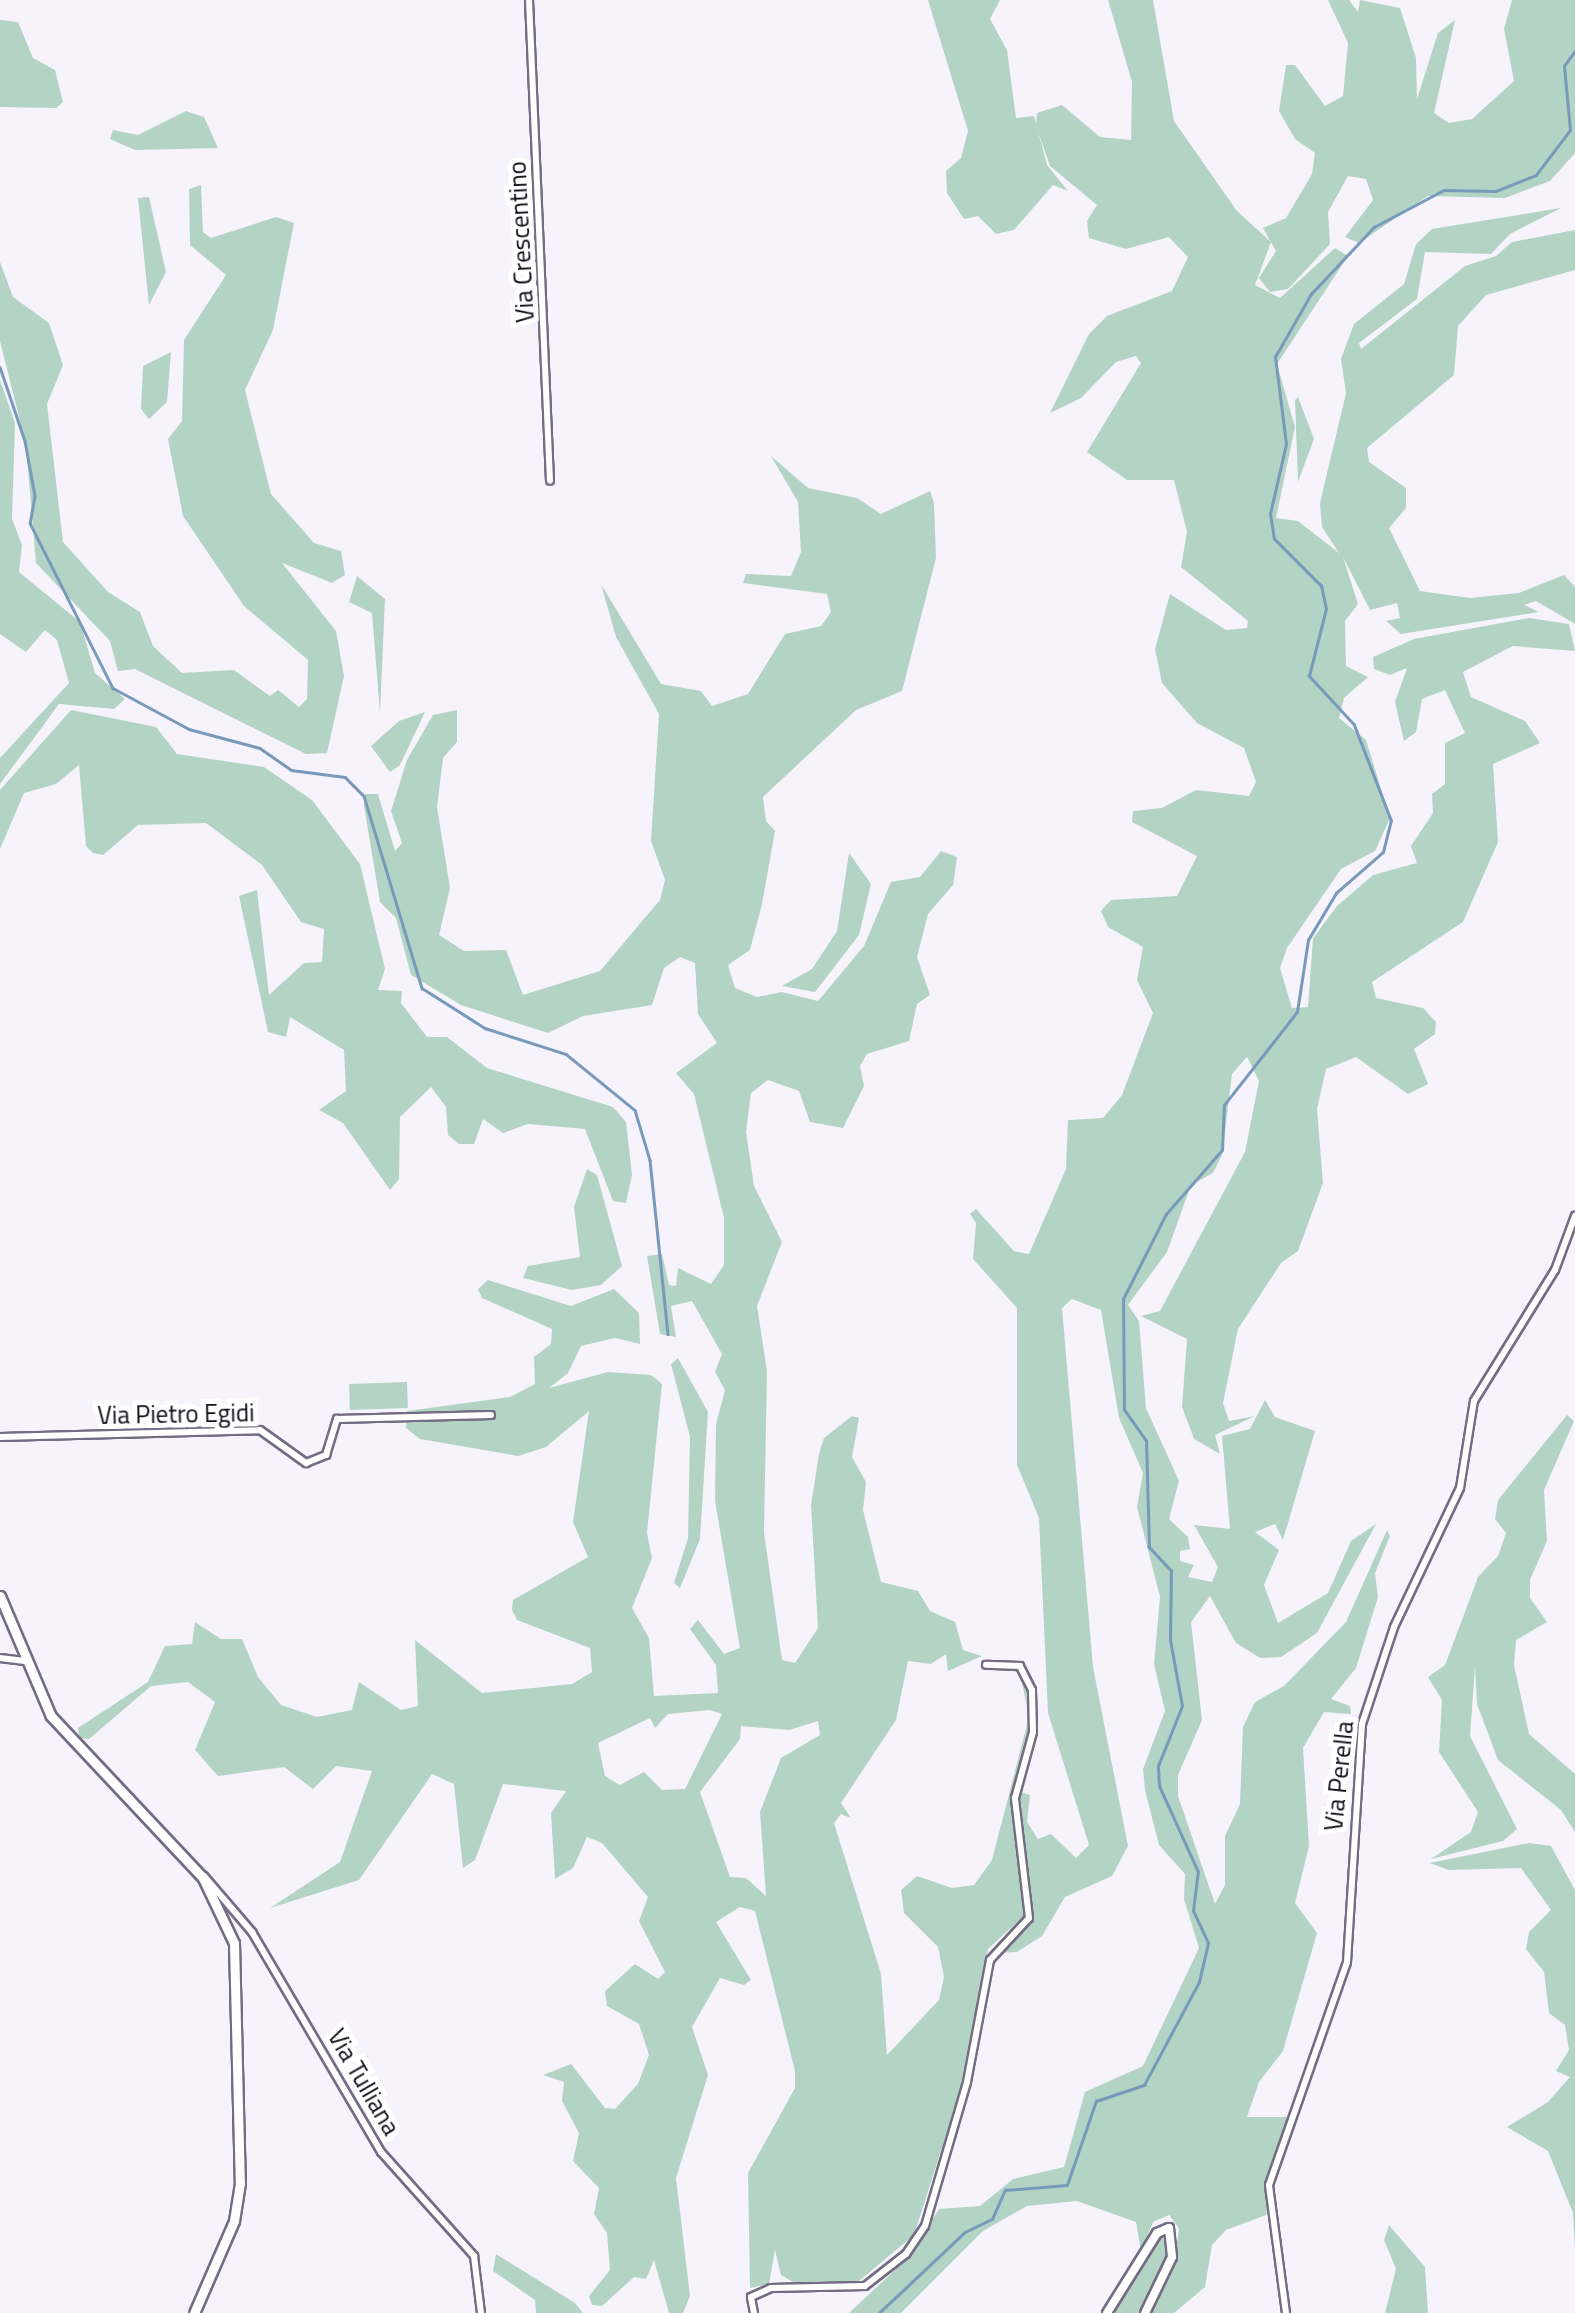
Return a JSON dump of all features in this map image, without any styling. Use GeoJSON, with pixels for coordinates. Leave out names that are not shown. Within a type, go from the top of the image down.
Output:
{"type":"FeatureCollection","features":[{"type":"Feature","properties":{"kind":"main road"},"geometry":{"type":"LineString","coordinates":[[0,1596],[24,1661],[62,1730],[198,1872],[226,1917],[236,1956],[240,2156],[234,2221],[194,2313]]}},
{"type":"Feature","properties":{"kind":"street","name":"Via Crescentino"},"geometry":{"type":"LineString","coordinates":[[529,0],[550,481]]}},
{"type":"Feature","properties":{"kind":"street","name":"Via Perella"},"geometry":{"type":"LineString","coordinates":[[1286,2313],[1268,2186],[1347,1962],[1362,1724],[1394,1626],[1465,1475],[1474,1401],[1555,1270],[1575,1216]]}},
{"type":"Feature","properties":{"kind":"street","name":"Via Pietro Egidi"},"geometry":{"type":"LineString","coordinates":[[0,1437],[260,1430],[306,1463],[326,1454],[337,1418],[491,1415]]}},
{"type":"Feature","properties":{"kind":"street"},"geometry":{"type":"LineString","coordinates":[[0,1658],[24,1661]]}},
{"type":"Feature","properties":{"kind":"street"},"geometry":{"type":"LineString","coordinates":[[754,2313],[751,2298],[770,2288],[864,2286],[906,2254],[925,2226],[967,2082],[990,1960],[1029,1918],[1015,1798],[1033,1732],[1032,1690],[1020,1666],[986,1665]]}},
{"type":"Feature","properties":{"kind":"street","name":"Via Tulliana"},"geometry":{"type":"LineString","coordinates":[[198,1872],[250,1929],[385,2157],[474,2256],[482,2313]]}},
{"type":"Feature","properties":{"kind":"street"},"geometry":{"type":"LineString","coordinates":[[1107,2313],[1156,2232],[1169,2228],[1172,2257],[1146,2313]]}},
{"type":"Feature","properties":{"kind":"green space"},"geometry":{"type":"Polygon","coordinates":[[[928,0],[1000,0],[990,19],[1007,50],[1016,118],[1034,116],[1047,165],[1068,191],[1053,185],[1014,230],[996,234],[978,216],[964,219],[947,193],[946,171],[961,158],[968,131],[928,0]]]}},
{"type":"Feature","properties":{"kind":"green space"},"geometry":{"type":"Polygon","coordinates":[[[1108,0],[1153,0],[1174,121],[1237,211],[1271,242],[1255,285],[1280,298],[1335,248],[1348,256],[1277,364],[1295,427],[1276,518],[1298,521],[1339,553],[1322,527],[1320,503],[1346,393],[1341,359],[1354,324],[1404,284],[1416,244],[1432,229],[1561,208],[1510,234],[1491,254],[1425,252],[1417,299],[1359,343],[1361,349],[1465,266],[1496,256],[1512,242],[1575,230],[1575,270],[1486,295],[1458,326],[1454,375],[1367,448],[1369,462],[1406,488],[1406,508],[1389,528],[1420,591],[1470,598],[1519,593],[1564,575],[1575,587],[1575,624],[1536,601],[1524,605],[1539,612],[1401,634],[1386,621],[1400,618],[1397,603],[1370,610],[1343,557],[1358,604],[1345,621],[1346,666],[1368,677],[1344,698],[1339,718],[1366,740],[1390,818],[1375,851],[1341,869],[1287,948],[1280,968],[1292,1008],[1308,1007],[1313,938],[1337,906],[1373,875],[1417,863],[1411,846],[1433,813],[1432,794],[1445,784],[1445,743],[1465,733],[1445,690],[1422,699],[1416,732],[1404,741],[1395,702],[1407,668],[1390,675],[1374,669],[1373,657],[1414,639],[1529,618],[1569,624],[1575,651],[1513,646],[1463,672],[1471,697],[1525,721],[1540,743],[1493,764],[1498,842],[1463,922],[1372,982],[1376,998],[1423,1008],[1436,1022],[1435,1034],[1414,1049],[1428,1084],[1408,1094],[1356,1057],[1326,1069],[1317,1109],[1323,1183],[1298,1251],[1281,1263],[1238,1329],[1223,1403],[1229,1421],[1255,1416],[1215,1435],[1220,1454],[1194,1439],[1182,1407],[1187,1339],[1141,1316],[1160,1311],[1245,1152],[1259,1081],[1247,1057],[1232,1074],[1222,1155],[1213,1173],[1191,1185],[1167,1252],[1128,1305],[1139,1321],[1146,1408],[1179,1481],[1169,1519],[1188,1537],[1190,1549],[1180,1551],[1180,1561],[1194,1565],[1188,1577],[1212,1582],[1218,1567],[1194,1525],[1230,1529],[1222,1436],[1250,1429],[1265,1400],[1275,1417],[1315,1431],[1283,1540],[1275,1524],[1255,1532],[1279,1550],[1264,1585],[1278,1623],[1328,1593],[1351,1541],[1376,1524],[1317,1633],[1281,1657],[1260,1658],[1236,1643],[1210,1596],[1191,1622],[1202,1720],[1178,1775],[1178,1796],[1215,1904],[1225,1885],[1225,1836],[1240,1804],[1243,1727],[1255,1702],[1284,1686],[1346,1622],[1387,1530],[1390,1536],[1375,1573],[1378,1597],[1356,1668],[1331,1699],[1350,1706],[1351,1714],[1324,1712],[1303,1748],[1309,1846],[1295,1903],[1317,1933],[1283,2051],[1259,2082],[1247,2117],[1288,2117],[1266,2215],[1226,2230],[1212,2245],[1205,2287],[1174,2313],[1149,2313],[1175,2259],[1179,2228],[1169,2215],[1153,2222],[1141,2251],[1136,2222],[1077,2201],[1027,2206],[983,2231],[901,2313],[849,2313],[909,2257],[939,2209],[980,2206],[1013,2179],[1064,2167],[1085,2092],[1143,2066],[1199,1948],[1184,1899],[1185,1874],[1159,1845],[1145,1790],[1143,1769],[1165,1711],[1154,1664],[1160,1597],[1137,1507],[1143,1473],[1119,1418],[1101,1310],[1072,1299],[1062,1308],[1093,1667],[1128,1846],[1112,1876],[1065,1897],[1042,1936],[1017,1952],[996,1953],[1032,1924],[1020,1792],[1030,1795],[1027,1822],[1038,1839],[1051,1834],[1076,1858],[1089,1845],[1048,1713],[1039,1518],[1017,1465],[1017,1308],[973,1259],[976,1223],[970,1214],[976,1209],[1014,1251],[1029,1254],[1066,1169],[1068,1120],[1103,1118],[1122,1095],[1153,1013],[1137,980],[1143,947],[1108,927],[1101,911],[1111,900],[1177,896],[1197,856],[1132,822],[1133,811],[1162,808],[1196,790],[1249,796],[1256,782],[1244,748],[1197,723],[1162,683],[1155,649],[1170,594],[1226,630],[1247,628],[1248,621],[1181,567],[1187,532],[1174,480],[1127,480],[1087,452],[1141,363],[1136,356],[1116,362],[1081,398],[1050,413],[1089,334],[1107,316],[1172,291],[1188,257],[1169,237],[1126,249],[1089,238],[1087,221],[1097,205],[1050,166],[1036,126],[1037,113],[1062,105],[1100,137],[1131,140],[1132,82],[1108,0]]]}},
{"type":"Feature","properties":{"kind":"green space"},"geometry":{"type":"Polygon","coordinates":[[[1328,0],[1349,0],[1358,12],[1360,0],[1400,8],[1416,58],[1417,99],[1438,33],[1455,20],[1434,113],[1449,123],[1472,119],[1514,81],[1504,29],[1512,0],[1575,0],[1575,153],[1550,181],[1505,198],[1428,196],[1359,243],[1345,237],[1373,200],[1366,179],[1348,176],[1328,212],[1330,244],[1288,289],[1270,292],[1259,278],[1276,251],[1263,228],[1286,218],[1312,174],[1315,153],[1295,139],[1279,111],[1286,65],[1295,65],[1325,106],[1343,96],[1348,43],[1328,0]]]}},
{"type":"Feature","properties":{"kind":"green space"},"geometry":{"type":"Polygon","coordinates":[[[0,20],[18,22],[33,58],[55,70],[63,102],[56,108],[0,107],[0,20]]]}},
{"type":"Feature","properties":{"kind":"green space"},"geometry":{"type":"Polygon","coordinates":[[[186,111],[204,117],[218,148],[135,150],[110,139],[113,130],[138,135],[186,111]]]}},
{"type":"Feature","properties":{"kind":"green space"},"geometry":{"type":"Polygon","coordinates":[[[201,185],[203,232],[211,238],[276,217],[294,223],[273,330],[245,390],[271,494],[314,543],[341,551],[345,575],[332,583],[282,563],[336,631],[344,676],[327,753],[306,754],[135,669],[118,671],[110,641],[36,563],[26,445],[0,341],[0,262],[13,297],[49,323],[63,365],[47,404],[63,542],[108,592],[140,612],[153,646],[182,673],[234,670],[270,696],[278,690],[299,707],[307,699],[308,660],[244,606],[183,516],[168,439],[182,421],[184,340],[226,275],[190,245],[189,189],[201,185]]]}},
{"type":"Feature","properties":{"kind":"green space"},"geometry":{"type":"Polygon","coordinates":[[[149,197],[166,272],[149,305],[138,198],[149,197]]]}},
{"type":"Feature","properties":{"kind":"green space"},"geometry":{"type":"Polygon","coordinates":[[[171,352],[167,402],[149,419],[141,409],[143,366],[171,352]]]}},
{"type":"Feature","properties":{"kind":"green space"},"geometry":{"type":"Polygon","coordinates":[[[0,380],[15,423],[12,519],[22,545],[19,572],[80,622],[95,673],[125,699],[114,709],[59,704],[0,784],[0,758],[69,683],[57,640],[45,630],[26,652],[0,634],[0,380]]]}},
{"type":"Feature","properties":{"kind":"green space"},"geometry":{"type":"Polygon","coordinates":[[[1298,397],[1314,439],[1298,482],[1295,400],[1298,397]]]}},
{"type":"Feature","properties":{"kind":"green space"},"geometry":{"type":"Polygon","coordinates":[[[771,456],[808,488],[857,498],[881,514],[930,491],[936,558],[902,691],[856,710],[763,797],[766,821],[775,831],[750,950],[728,965],[735,988],[757,997],[782,992],[818,1001],[864,946],[891,882],[920,877],[941,851],[957,857],[953,885],[928,914],[917,957],[930,995],[917,1004],[909,1041],[867,1054],[860,1066],[864,1086],[843,1128],[810,1122],[799,1091],[768,1080],[751,1093],[746,1132],[754,1186],[782,1242],[757,1306],[767,1371],[764,1532],[782,1660],[795,1663],[818,1628],[811,1505],[824,1438],[852,1416],[859,1418],[852,1457],[866,1482],[863,1510],[881,1582],[918,1591],[930,1611],[955,1622],[963,1650],[982,1656],[948,1671],[946,1654],[931,1664],[908,1661],[896,1720],[841,1803],[851,1818],[841,1814],[834,1823],[881,1974],[887,2055],[939,2000],[944,1977],[938,1947],[904,1913],[901,1890],[917,1876],[952,1888],[974,1885],[992,1860],[1029,1717],[1020,1673],[995,1666],[1018,1668],[1027,1678],[1032,1716],[1013,1797],[1026,1914],[988,1949],[959,2095],[914,2235],[853,2286],[798,2285],[781,2275],[775,2250],[769,2284],[750,2288],[748,2173],[795,2088],[795,2071],[755,1911],[740,1907],[716,1922],[751,1980],[744,1985],[720,1978],[692,2027],[708,2075],[676,2178],[690,2296],[683,2313],[669,2313],[654,2260],[646,2279],[634,2277],[602,2306],[592,2305],[589,2296],[610,2270],[607,2233],[594,2214],[599,2188],[573,2161],[579,2133],[562,2101],[564,2082],[543,2075],[571,2064],[605,2108],[615,2109],[638,2084],[649,2055],[639,2024],[607,2006],[605,1991],[635,1964],[658,1979],[665,1972],[639,1921],[648,1897],[602,1843],[587,1837],[573,1868],[555,1879],[551,1813],[566,1791],[503,1784],[475,1860],[463,1868],[454,1784],[432,1774],[359,1880],[270,1908],[340,1862],[372,1771],[336,1766],[313,1789],[284,1767],[218,1776],[195,1750],[215,1702],[188,1682],[151,1686],[89,1739],[79,1738],[78,1728],[148,1682],[165,1646],[192,1644],[195,1622],[221,1639],[242,1639],[258,1677],[281,1705],[317,1717],[352,1710],[359,1682],[401,1710],[418,1706],[415,1640],[482,1693],[572,1684],[592,1672],[590,1648],[517,1620],[512,1610],[513,1600],[588,1557],[573,1522],[589,1411],[546,1447],[518,1456],[420,1439],[406,1428],[407,1411],[510,1397],[535,1384],[534,1357],[551,1344],[552,1329],[482,1298],[478,1289],[488,1280],[571,1306],[614,1289],[639,1313],[640,1344],[615,1338],[581,1346],[568,1373],[549,1388],[608,1372],[651,1375],[662,1384],[647,1533],[652,1558],[632,1608],[649,1638],[654,1696],[718,1693],[716,1665],[690,1629],[698,1620],[724,1654],[740,1648],[715,1501],[716,1424],[725,1390],[715,1372],[722,1354],[692,1301],[671,1306],[676,1337],[660,1334],[647,1256],[662,1254],[669,1285],[676,1286],[678,1268],[711,1284],[724,1265],[724,1218],[694,1094],[676,1073],[717,1043],[698,1014],[695,963],[680,957],[664,968],[652,1005],[583,1016],[548,1033],[461,1005],[411,975],[396,918],[380,902],[364,806],[365,794],[378,794],[395,851],[402,843],[391,811],[407,760],[433,715],[457,710],[457,742],[443,758],[437,807],[450,888],[439,935],[464,951],[506,950],[523,995],[600,971],[660,900],[665,880],[651,841],[659,714],[616,637],[601,584],[661,684],[701,691],[712,706],[748,694],[785,634],[821,626],[831,612],[827,594],[743,583],[746,574],[791,576],[801,552],[798,502],[771,456]],[[710,1710],[668,1714],[655,1728],[650,1718],[598,1743],[605,1776],[620,1785],[644,1772],[662,1790],[685,1789],[722,1714],[710,1710]],[[818,1721],[789,1730],[741,1726],[740,1739],[700,1792],[730,1877],[746,1878],[766,1896],[760,1812],[781,1758],[820,1735],[818,1721]]]}},
{"type":"Feature","properties":{"kind":"green space"},"geometry":{"type":"Polygon","coordinates":[[[357,576],[385,599],[380,713],[372,613],[349,602],[357,576]]]}},
{"type":"Feature","properties":{"kind":"green space"},"geometry":{"type":"Polygon","coordinates":[[[71,710],[156,727],[177,754],[264,767],[312,800],[360,864],[385,969],[378,990],[402,991],[401,1003],[427,1037],[447,1037],[487,1068],[613,1107],[626,1122],[632,1175],[626,1203],[613,1201],[585,1129],[528,1124],[503,1133],[483,1119],[474,1144],[459,1144],[448,1135],[446,1107],[431,1087],[400,1117],[399,1179],[390,1190],[343,1123],[319,1110],[346,1091],[344,1050],[290,1017],[286,1037],[268,1032],[239,896],[257,890],[269,995],[304,963],[322,962],[324,929],[301,922],[262,865],[206,823],[138,825],[103,855],[93,853],[86,846],[79,765],[56,784],[24,793],[0,849],[0,790],[71,710]]]}},
{"type":"Feature","properties":{"kind":"green space"},"geometry":{"type":"Polygon","coordinates":[[[425,712],[400,765],[390,772],[371,746],[399,721],[425,712]]]}},
{"type":"Feature","properties":{"kind":"green space"},"geometry":{"type":"Polygon","coordinates":[[[849,853],[871,884],[859,935],[815,992],[782,986],[812,969],[837,931],[849,853]]]}},
{"type":"Feature","properties":{"kind":"green space"},"geometry":{"type":"Polygon","coordinates":[[[587,1169],[597,1175],[622,1266],[601,1285],[572,1290],[523,1278],[528,1266],[580,1257],[574,1207],[587,1169]]]}},
{"type":"Feature","properties":{"kind":"green space"},"geometry":{"type":"Polygon","coordinates":[[[678,1358],[708,1412],[700,1539],[680,1588],[674,1583],[688,1538],[690,1437],[671,1364],[678,1358]]]}},
{"type":"Feature","properties":{"kind":"green space"},"geometry":{"type":"Polygon","coordinates":[[[407,1382],[408,1408],[350,1410],[349,1384],[407,1382]]]}},
{"type":"Feature","properties":{"kind":"green space"},"geometry":{"type":"Polygon","coordinates":[[[1567,1415],[1574,1421],[1544,1490],[1547,1541],[1530,1580],[1530,1598],[1547,1622],[1516,1640],[1514,1665],[1529,1734],[1575,1774],[1575,1832],[1561,1810],[1498,1760],[1477,1704],[1475,1667],[1470,1736],[1517,1829],[1503,1841],[1431,1859],[1471,1832],[1478,1812],[1439,1752],[1442,1700],[1428,1677],[1445,1665],[1478,1577],[1498,1556],[1506,1533],[1495,1519],[1498,1500],[1567,1415]]]}},
{"type":"Feature","properties":{"kind":"green space"},"geometry":{"type":"Polygon","coordinates":[[[1529,1843],[1551,1846],[1575,1890],[1575,2251],[1573,2213],[1548,2151],[1507,2127],[1548,2102],[1570,2077],[1556,2071],[1569,2050],[1565,2025],[1549,2013],[1544,1972],[1526,1949],[1529,1932],[1551,1910],[1521,1868],[1449,1870],[1430,1863],[1529,1843]]]}},
{"type":"Feature","properties":{"kind":"green space"},"geometry":{"type":"Polygon","coordinates":[[[1389,2225],[1425,2267],[1428,2313],[1385,2313],[1396,2269],[1384,2240],[1389,2225]]]}},
{"type":"Feature","properties":{"kind":"green space"},"geometry":{"type":"Polygon","coordinates":[[[1170,2234],[1166,2267],[1139,2313],[1113,2313],[1159,2238],[1170,2234]]]}},
{"type":"Feature","properties":{"kind":"green space"},"geometry":{"type":"Polygon","coordinates":[[[496,2254],[575,2303],[583,2313],[536,2313],[535,2300],[493,2271],[496,2254]]]}},
{"type":"Feature","properties":{"kind":"waterway"},"geometry":{"type":"LineString","coordinates":[[879,2313],[965,2232],[992,2219],[1005,2190],[1067,2185],[1096,2101],[1144,2085],[1199,1982],[1208,1943],[1193,1911],[1198,1872],[1159,1786],[1158,1766],[1182,1706],[1170,1640],[1171,1571],[1149,1547],[1146,1441],[1124,1410],[1123,1299],[1166,1214],[1222,1150],[1224,1105],[1297,1012],[1308,940],[1336,893],[1383,852],[1391,821],[1354,725],[1309,676],[1326,609],[1321,586],[1274,539],[1270,514],[1286,444],[1275,357],[1311,294],[1374,227],[1444,190],[1496,191],[1536,175],[1570,130],[1564,66],[1575,51]]}},
{"type":"Feature","properties":{"kind":"waterway"},"geometry":{"type":"LineString","coordinates":[[0,367],[25,441],[35,496],[30,523],[113,688],[189,729],[260,748],[291,770],[345,777],[364,796],[422,988],[485,1028],[566,1054],[635,1110],[650,1160],[668,1334]]}}]}
